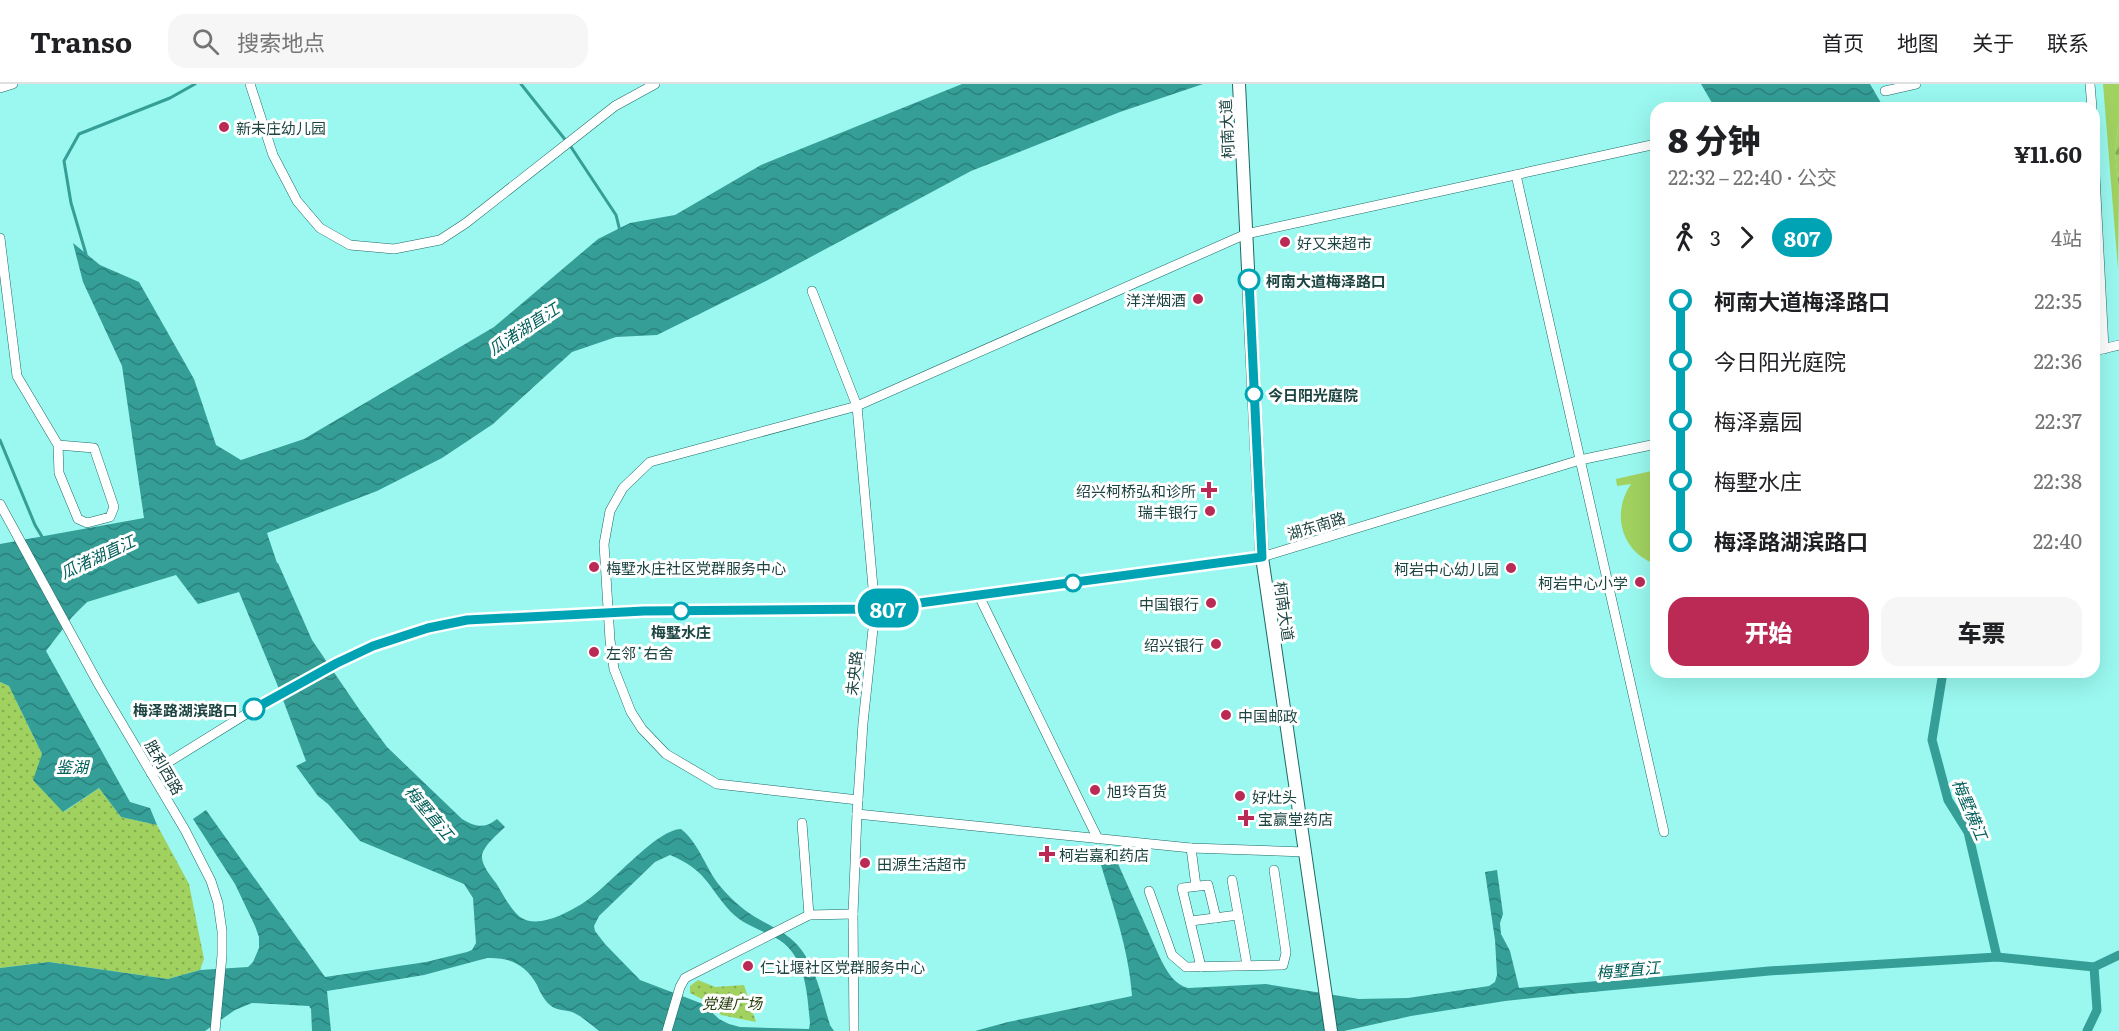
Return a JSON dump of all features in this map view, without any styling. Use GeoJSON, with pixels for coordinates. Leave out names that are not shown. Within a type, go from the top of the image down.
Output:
{"type":"FeatureCollection","features":[{"type":"Feature","properties":{"kind":"main road","name":"柯南大道"},"geometry":{"type":"LineString","coordinates":[[1239,84],[1262,557],[1331,1031]]}},
{"type":"Feature","properties":{"kind":"street"},"geometry":{"type":"LineString","coordinates":[[0,88],[13,84]]}},
{"type":"Feature","properties":{"kind":"street"},"geometry":{"type":"LineString","coordinates":[[250,84],[273,155],[297,201],[320,228],[350,244],[394,249],[440,240],[466,223],[615,106],[655,84]]}},
{"type":"Feature","properties":{"kind":"street"},"geometry":{"type":"LineString","coordinates":[[1885,91],[1916,84]]}},
{"type":"Feature","properties":{"kind":"street"},"geometry":{"type":"LineString","coordinates":[[2090,84],[2092,102]]}},
{"type":"Feature","properties":{"kind":"street"},"geometry":{"type":"LineString","coordinates":[[858,800],[717,784],[666,754],[642,729],[623,696],[614,669],[604,544],[610,511],[623,488],[650,462],[857,406],[1246,234],[1650,145]]}},
{"type":"Feature","properties":{"kind":"street"},"geometry":{"type":"LineString","coordinates":[[1516,175],[1664,832]]}},
{"type":"Feature","properties":{"kind":"street"},"geometry":{"type":"LineString","coordinates":[[0,238],[17,376],[58,445],[59,473],[78,519],[87,523],[110,517],[114,507],[94,448],[58,445]]}},
{"type":"Feature","properties":{"kind":"street","name":"未央路"},"geometry":{"type":"LineString","coordinates":[[812,291],[857,406],[875,609],[863,723],[857,814],[853,914],[852,1013],[854,1031]]}},
{"type":"Feature","properties":{"kind":"street"},"geometry":{"type":"LineString","coordinates":[[2100,350],[2119,345]]}},
{"type":"Feature","properties":{"kind":"street","name":"湖东南路"},"geometry":{"type":"LineString","coordinates":[[151,772],[267,701],[337,663],[384,642],[428,628],[467,620],[608,613],[875,609],[1262,557],[1580,460],[1650,445]]}},
{"type":"Feature","properties":{"kind":"street","name":"胜利西路"},"geometry":{"type":"LineString","coordinates":[[0,504],[99,685],[185,830],[211,881],[218,903],[222,931],[222,955],[214,1031]]}},
{"type":"Feature","properties":{"kind":"street"},"geometry":{"type":"LineString","coordinates":[[979,596],[1098,839]]}},
{"type":"Feature","properties":{"kind":"street"},"geometry":{"type":"LineString","coordinates":[[857,814],[1191,848],[1305,852]]}},
{"type":"Feature","properties":{"kind":"street"},"geometry":{"type":"LineString","coordinates":[[802,823],[809,915]]}},
{"type":"Feature","properties":{"kind":"street"},"geometry":{"type":"LineString","coordinates":[[1191,848],[1196,886]]}},
{"type":"Feature","properties":{"kind":"street"},"geometry":{"type":"LineString","coordinates":[[1149,891],[1172,955],[1186,967],[1283,965],[1286,953],[1274,870]]}},
{"type":"Feature","properties":{"kind":"street"},"geometry":{"type":"LineString","coordinates":[[1232,880],[1247,965]]}},
{"type":"Feature","properties":{"kind":"street"},"geometry":{"type":"LineString","coordinates":[[1201,966],[1182,888],[1208,885],[1216,918]]}},
{"type":"Feature","properties":{"kind":"street"},"geometry":{"type":"LineString","coordinates":[[667,1031],[680,987],[685,978],[809,915],[853,914]]}},
{"type":"Feature","properties":{"kind":"street"},"geometry":{"type":"LineString","coordinates":[[1191,921],[1238,915]]}},
{"type":"Feature","properties":{"kind":"green space"},"geometry":{"type":"Polygon","coordinates":[[[2103,84],[2119,84],[2119,120],[2115,152],[2119,189],[2118,269],[2103,84]]]}},
{"type":"Feature","properties":{"kind":"green space"},"geometry":{"type":"Polygon","coordinates":[[[2119,120],[2119,189],[2115,152],[2119,120]]]}},
{"type":"Feature","properties":{"kind":"green space"},"geometry":{"type":"Polygon","coordinates":[[[1650,471],[1650,561],[1635,551],[1627,541],[1621,519],[1625,495],[1631,484],[1617,486],[1616,479],[1650,471]]]}},
{"type":"Feature","properties":{"kind":"green space"},"geometry":{"type":"Polygon","coordinates":[[[0,682],[9,686],[42,754],[64,812],[99,788],[121,817],[157,825],[189,884],[204,959],[200,970],[168,979],[49,962],[0,968],[0,682]]]}},
{"type":"Feature","properties":{"kind":"green space","name":"党建广场"},"geometry":{"type":"Polygon","coordinates":[[[698,980],[715,987],[744,985],[756,1022],[721,1015],[710,1003],[690,993],[690,986],[698,980]]]}},
{"type":"Feature","properties":{"kind":"water"},"geometry":{"type":"Polygon","coordinates":[[[962,84],[1203,84],[1120,112],[971,171],[766,281],[657,335],[616,337],[572,352],[493,424],[442,458],[377,491],[267,533],[277,563],[312,640],[387,747],[462,819],[480,826],[497,819],[505,827],[485,847],[482,859],[507,901],[520,917],[542,921],[574,909],[658,839],[681,829],[693,841],[715,879],[732,899],[750,914],[786,935],[799,946],[811,967],[834,1031],[599,1031],[576,1014],[552,1007],[542,996],[533,978],[522,967],[503,959],[487,958],[424,975],[327,991],[331,1031],[312,1031],[309,1006],[252,1003],[235,1010],[205,1031],[0,1031],[0,968],[49,962],[168,979],[200,970],[248,967],[253,962],[259,948],[259,937],[255,926],[235,884],[193,819],[206,810],[325,977],[426,962],[467,952],[472,950],[476,943],[473,898],[464,884],[360,841],[328,804],[318,796],[296,766],[306,761],[239,592],[198,604],[176,575],[87,602],[72,617],[46,651],[130,802],[150,808],[157,825],[121,817],[99,788],[63,812],[33,780],[42,754],[9,686],[0,682],[0,544],[144,518],[122,366],[83,282],[73,243],[100,265],[139,282],[194,379],[216,445],[241,460],[304,439],[494,327],[598,239],[630,223],[675,215],[761,165],[962,84]],[[670,855],[655,862],[599,916],[594,926],[595,931],[640,980],[703,1004],[719,1019],[729,1024],[740,1027],[809,1029],[806,986],[799,963],[793,953],[785,944],[735,916],[699,872],[670,855]]]}},
{"type":"Feature","properties":{"kind":"water"},"geometry":{"type":"Polygon","coordinates":[[[1701,84],[1870,84],[1880,102],[1712,102],[1701,84]]]}},
{"type":"Feature","properties":{"kind":"water"},"geometry":{"type":"Polygon","coordinates":[[[1115,857],[1169,974],[1175,981],[1188,988],[1266,984],[1359,999],[1408,998],[1489,986],[1495,982],[1497,975],[1495,940],[1485,872],[1497,870],[1503,914],[1500,923],[1501,934],[1510,951],[1519,988],[1597,981],[1599,991],[1505,1001],[1411,1016],[1344,1031],[975,1031],[1132,996],[1124,944],[1099,858],[1115,857]]]}},
{"type":"Feature","properties":{"kind":"waterway"},"geometry":{"type":"LineString","coordinates":[[86,254],[71,203],[64,161],[79,134],[170,98],[195,84]]}},
{"type":"Feature","properties":{"kind":"waterway"},"geometry":{"type":"LineString","coordinates":[[521,84],[571,147],[616,215],[620,231]]}},
{"type":"Feature","properties":{"kind":"waterway"},"geometry":{"type":"LineString","coordinates":[[0,440],[35,525],[44,540]]}},
{"type":"Feature","properties":{"kind":"waterway","name":"梅墅横江"},"geometry":{"type":"LineString","coordinates":[[1942,678],[1932,740],[1948,800],[1968,832],[1997,957]]}},
{"type":"Feature","properties":{"kind":"waterway","name":"梅墅直江"},"geometry":{"type":"LineString","coordinates":[[1586,988],[1769,971],[1997,957],[2094,967],[2119,955]]}},
{"type":"Feature","properties":{"kind":"waterway"},"geometry":{"type":"LineString","coordinates":[[2087,1031],[2097,1010],[2094,967]]}},
{"type":"Feature","properties":{"kind":"bus line","name":"807"},"geometry":{"type":"LineString","coordinates":[[254,709],[337,663],[373,646],[428,628],[467,620],[644,611],[875,609],[1262,557],[1249,280]]}},
{"type":"Feature","properties":{"kind":"place","name":"新未庄幼儿园"},"geometry":{"type":"Point","coordinates":[224,127]}},
{"type":"Feature","properties":{"kind":"place","name":"好又来超市"},"geometry":{"type":"Point","coordinates":[1285,242]}},
{"type":"Feature","properties":{"kind":"place","name":"柯南大道梅泽路口"},"geometry":{"type":"Point","coordinates":[1249,280]}},
{"type":"Feature","properties":{"kind":"place","name":"洋洋烟酒"},"geometry":{"type":"Point","coordinates":[1198,299]}},
{"type":"Feature","properties":{"kind":"place","name":"今日阳光庭院"},"geometry":{"type":"Point","coordinates":[1254,394]}},
{"type":"Feature","properties":{"kind":"place","name":"绍兴柯桥弘和诊所"},"geometry":{"type":"Point","coordinates":[1209,490]}},
{"type":"Feature","properties":{"kind":"place","name":"瑞丰银行"},"geometry":{"type":"Point","coordinates":[1210,511]}},
{"type":"Feature","properties":{"kind":"place","name":"梅墅水庄社区党群服务中心"},"geometry":{"type":"Point","coordinates":[594,567]}},
{"type":"Feature","properties":{"kind":"place","name":"柯岩中心幼儿园"},"geometry":{"type":"Point","coordinates":[1511,568]}},
{"type":"Feature","properties":{"kind":"place","name":"柯岩中心小学"},"geometry":{"type":"Point","coordinates":[1640,582]}},
{"type":"Feature","properties":{"kind":"place","name":"中国银行"},"geometry":{"type":"Point","coordinates":[1211,603]}},
{"type":"Feature","properties":{"kind":"place","name":"梅墅水庄"},"geometry":{"type":"Point","coordinates":[681,611]}},
{"type":"Feature","properties":{"kind":"place","name":"绍兴银行"},"geometry":{"type":"Point","coordinates":[1216,644]}},
{"type":"Feature","properties":{"kind":"place","name":"左邻˙右舍"},"geometry":{"type":"Point","coordinates":[594,652]}},
{"type":"Feature","properties":{"kind":"place","name":"梅泽路湖滨路口"},"geometry":{"type":"Point","coordinates":[254,709]}},
{"type":"Feature","properties":{"kind":"place","name":"中国邮政"},"geometry":{"type":"Point","coordinates":[1226,715]}},
{"type":"Feature","properties":{"kind":"place","name":"旭玲百货"},"geometry":{"type":"Point","coordinates":[1095,790]}},
{"type":"Feature","properties":{"kind":"place","name":"好灶头"},"geometry":{"type":"Point","coordinates":[1240,796]}},
{"type":"Feature","properties":{"kind":"place","name":"宝赢堂药店"},"geometry":{"type":"Point","coordinates":[1246,818]}},
{"type":"Feature","properties":{"kind":"place","name":"柯岩嘉和药店"},"geometry":{"type":"Point","coordinates":[1047,854]}},
{"type":"Feature","properties":{"kind":"place","name":"田源生活超市"},"geometry":{"type":"Point","coordinates":[865,863]}},
{"type":"Feature","properties":{"kind":"place","name":"仁让堰社区党群服务中心"},"geometry":{"type":"Point","coordinates":[748,966]}},
{"type":"Feature","properties":{"kind":"water label","name":"瓜渚湖直江"},"geometry":{"type":"Point","coordinates":[523,328]}},
{"type":"Feature","properties":{"kind":"water label","name":"瓜渚湖直江"},"geometry":{"type":"Point","coordinates":[97,556]}},
{"type":"Feature","properties":{"kind":"water label","name":"鉴湖"},"geometry":{"type":"Point","coordinates":[72,766]}}]}
